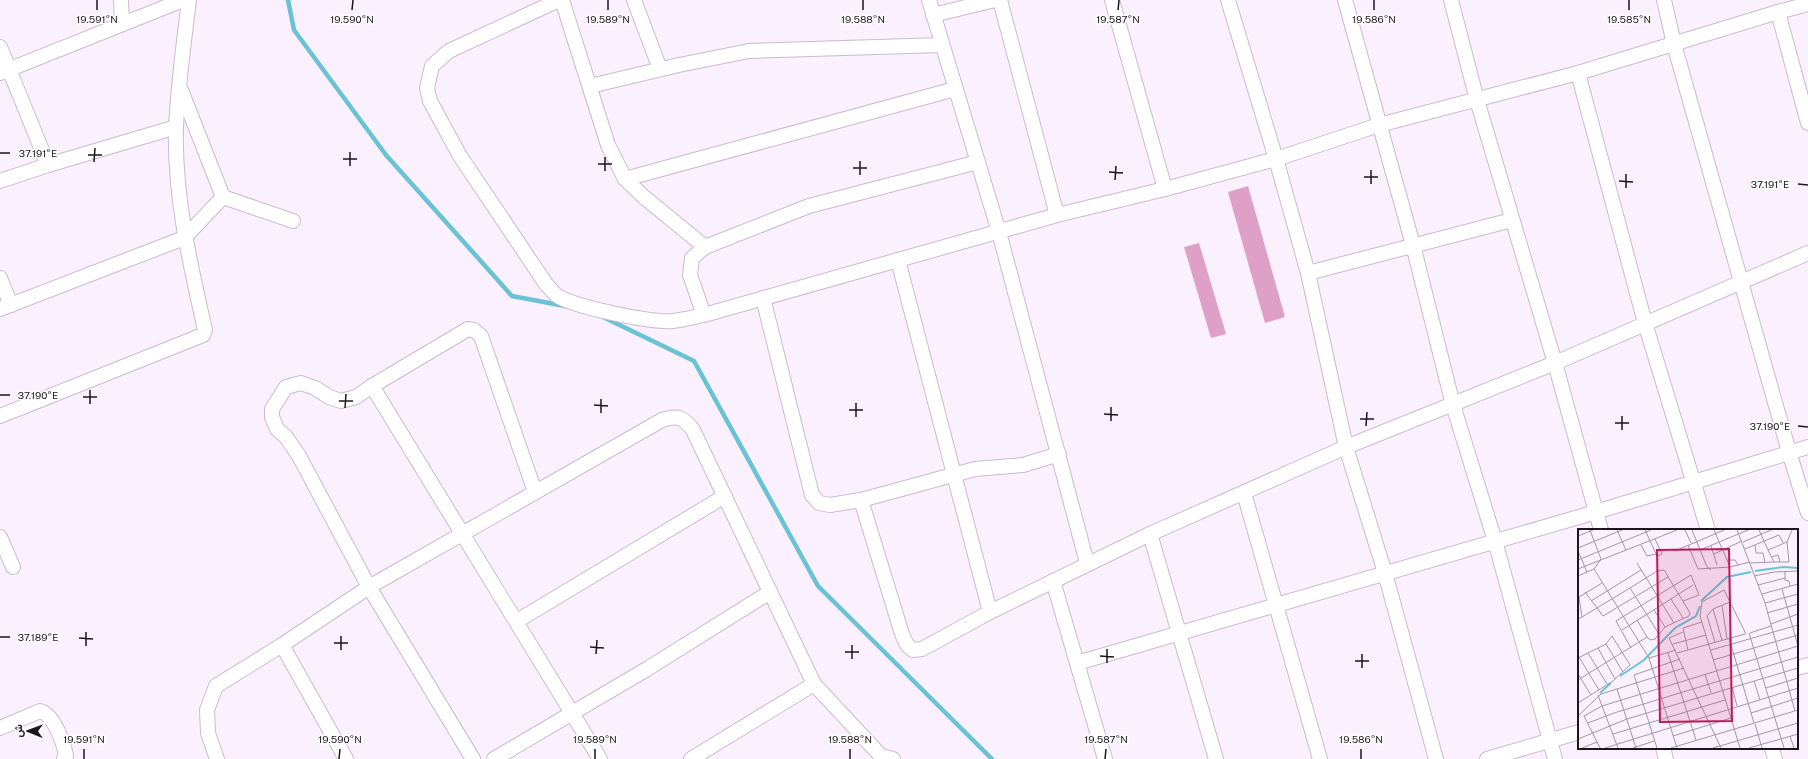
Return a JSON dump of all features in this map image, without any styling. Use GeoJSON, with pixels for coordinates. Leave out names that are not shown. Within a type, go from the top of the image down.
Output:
{"type":"FeatureCollection","features":[{"type":"Feature","properties":{"kind":"street"},"geometry":{"type":"LineString","coordinates":[[121,0],[122,24]]}},
{"type":"Feature","properties":{"kind":"street"},"geometry":{"type":"LineString","coordinates":[[5,71],[183,0]]}},
{"type":"Feature","properties":{"kind":"street"},"geometry":{"type":"LineString","coordinates":[[0,416],[203,335],[205,330],[184,238],[178,173],[176,127],[189,0]]}},
{"type":"Feature","properties":{"kind":"street"},"geometry":{"type":"LineString","coordinates":[[705,247],[644,197],[625,179],[608,145],[561,0],[450,51],[432,66],[427,88],[430,101],[460,156],[546,284],[557,296],[611,313],[641,319],[673,321],[704,315],[1057,215],[1165,189],[1276,159],[1379,125],[1578,73],[1808,4]]}},
{"type":"Feature","properties":{"kind":"street"},"geometry":{"type":"LineString","coordinates":[[634,0],[660,70]]}},
{"type":"Feature","properties":{"kind":"street"},"geometry":{"type":"LineString","coordinates":[[929,0],[999,232],[1087,563]]}},
{"type":"Feature","properties":{"kind":"street"},"geometry":{"type":"LineString","coordinates":[[933,15],[995,0]]}},
{"type":"Feature","properties":{"kind":"street"},"geometry":{"type":"LineString","coordinates":[[1000,0],[1057,215]]}},
{"type":"Feature","properties":{"kind":"street"},"geometry":{"type":"LineString","coordinates":[[1112,0],[1165,189]]}},
{"type":"Feature","properties":{"kind":"street"},"geometry":{"type":"LineString","coordinates":[[1228,0],[1276,159],[1308,273],[1346,447],[1385,573],[1436,759]]}},
{"type":"Feature","properties":{"kind":"street"},"geometry":{"type":"LineString","coordinates":[[1345,0],[1413,245],[1453,405],[1496,541],[1555,759]]}},
{"type":"Feature","properties":{"kind":"street"},"geometry":{"type":"LineString","coordinates":[[1451,0],[1477,100],[1555,363],[1601,529]]}},
{"type":"Feature","properties":{"kind":"street"},"geometry":{"type":"LineString","coordinates":[[1664,0],[1674,44],[1789,452],[1808,513]]}},
{"type":"Feature","properties":{"kind":"street"},"geometry":{"type":"LineString","coordinates":[[1778,12],[1808,123]]}},
{"type":"Feature","properties":{"kind":"street"},"geometry":{"type":"LineString","coordinates":[[590,86],[749,51],[942,45]]}},
{"type":"Feature","properties":{"kind":"street"},"geometry":{"type":"LineString","coordinates":[[0,47],[5,71],[48,165]]}},
{"type":"Feature","properties":{"kind":"street"},"geometry":{"type":"LineString","coordinates":[[1578,73],[1644,323],[1708,529]]}},
{"type":"Feature","properties":{"kind":"street"},"geometry":{"type":"LineString","coordinates":[[180,86],[223,197],[293,221]]}},
{"type":"Feature","properties":{"kind":"street"},"geometry":{"type":"LineString","coordinates":[[625,179],[955,89]]}},
{"type":"Feature","properties":{"kind":"street"},"geometry":{"type":"LineString","coordinates":[[0,181],[48,165],[176,127]]}},
{"type":"Feature","properties":{"kind":"street"},"geometry":{"type":"LineString","coordinates":[[704,315],[690,275],[692,258],[705,247],[809,206],[978,162]]}},
{"type":"Feature","properties":{"kind":"street"},"geometry":{"type":"LineString","coordinates":[[0,278],[6,307],[184,238],[223,197]]}},
{"type":"Feature","properties":{"kind":"street"},"geometry":{"type":"LineString","coordinates":[[1308,273],[1512,220]]}},
{"type":"Feature","properties":{"kind":"street"},"geometry":{"type":"LineString","coordinates":[[861,500],[902,634],[907,645],[913,650],[922,649],[990,612],[1087,563],[1150,534],[1346,447],[1555,363],[1808,253]]}},
{"type":"Feature","properties":{"kind":"street"},"geometry":{"type":"LineString","coordinates":[[898,260],[990,612]]}},
{"type":"Feature","properties":{"kind":"street"},"geometry":{"type":"LineString","coordinates":[[763,298],[812,495],[819,504],[861,500],[988,467],[1023,465],[1059,454]]}},
{"type":"Feature","properties":{"kind":"street"},"geometry":{"type":"LineString","coordinates":[[473,759],[369,587],[299,456],[286,437],[277,429],[272,417],[272,408],[286,388],[302,383],[315,388],[329,397],[341,400],[356,397],[468,329],[474,330],[480,336],[535,492]]}},
{"type":"Feature","properties":{"kind":"street"},"geometry":{"type":"LineString","coordinates":[[372,386],[600,759]]}},
{"type":"Feature","properties":{"kind":"street"},"geometry":{"type":"LineString","coordinates":[[217,759],[208,733],[207,710],[216,686],[282,645],[369,587],[662,420],[673,417],[685,420],[693,430],[814,684],[883,758]]}},
{"type":"Feature","properties":{"kind":"street"},"geometry":{"type":"LineString","coordinates":[[1077,663],[1596,512],[1808,447]]}},
{"type":"Feature","properties":{"kind":"street"},"geometry":{"type":"LineString","coordinates":[[1244,492],[1320,759]]}},
{"type":"Feature","properties":{"kind":"street"},"geometry":{"type":"LineString","coordinates":[[517,621],[725,496]]}},
{"type":"Feature","properties":{"kind":"street"},"geometry":{"type":"LineString","coordinates":[[1150,534],[1216,759]]}},
{"type":"Feature","properties":{"kind":"street"},"geometry":{"type":"LineString","coordinates":[[0,536],[13,567]]}},
{"type":"Feature","properties":{"kind":"street"},"geometry":{"type":"LineString","coordinates":[[1053,581],[1105,759]]}},
{"type":"Feature","properties":{"kind":"street"},"geometry":{"type":"LineString","coordinates":[[494,759],[770,592]]}},
{"type":"Feature","properties":{"kind":"street"},"geometry":{"type":"LineString","coordinates":[[282,645],[346,759]]}},
{"type":"Feature","properties":{"kind":"street"},"geometry":{"type":"LineString","coordinates":[[1798,668],[1808,665]]}},
{"type":"Feature","properties":{"kind":"street"},"geometry":{"type":"LineString","coordinates":[[691,759],[814,684]]}},
{"type":"Feature","properties":{"kind":"street"},"geometry":{"type":"LineString","coordinates":[[0,728],[40,711],[44,712],[49,717],[61,739],[66,756],[64,759]]}},
{"type":"Feature","properties":{"kind":"street"},"geometry":{"type":"LineString","coordinates":[[1487,759],[1578,732]]}},
{"type":"Feature","properties":{"kind":"street"},"geometry":{"type":"LineString","coordinates":[[1663,749],[1666,759]]}},
{"type":"Feature","properties":{"kind":"street"},"geometry":{"type":"LineString","coordinates":[[1772,749],[1775,759]]}},
{"type":"Feature","properties":{"kind":"building"},"geometry":{"type":"Polygon","coordinates":[[[1248,186],[1285,317],[1265,323],[1228,192],[1248,186]]]}},
{"type":"Feature","properties":{"kind":"building"},"geometry":{"type":"Polygon","coordinates":[[[1199,243],[1226,334],[1211,338],[1184,247],[1199,243]]]}},
{"type":"Feature","properties":{"kind":"waterway"},"geometry":{"type":"LineString","coordinates":[[288,0],[294,30],[386,155],[512,296],[565,306]]}},
{"type":"Feature","properties":{"kind":"waterway"},"geometry":{"type":"LineString","coordinates":[[603,317],[694,361],[818,586],[992,759]]}}]}
